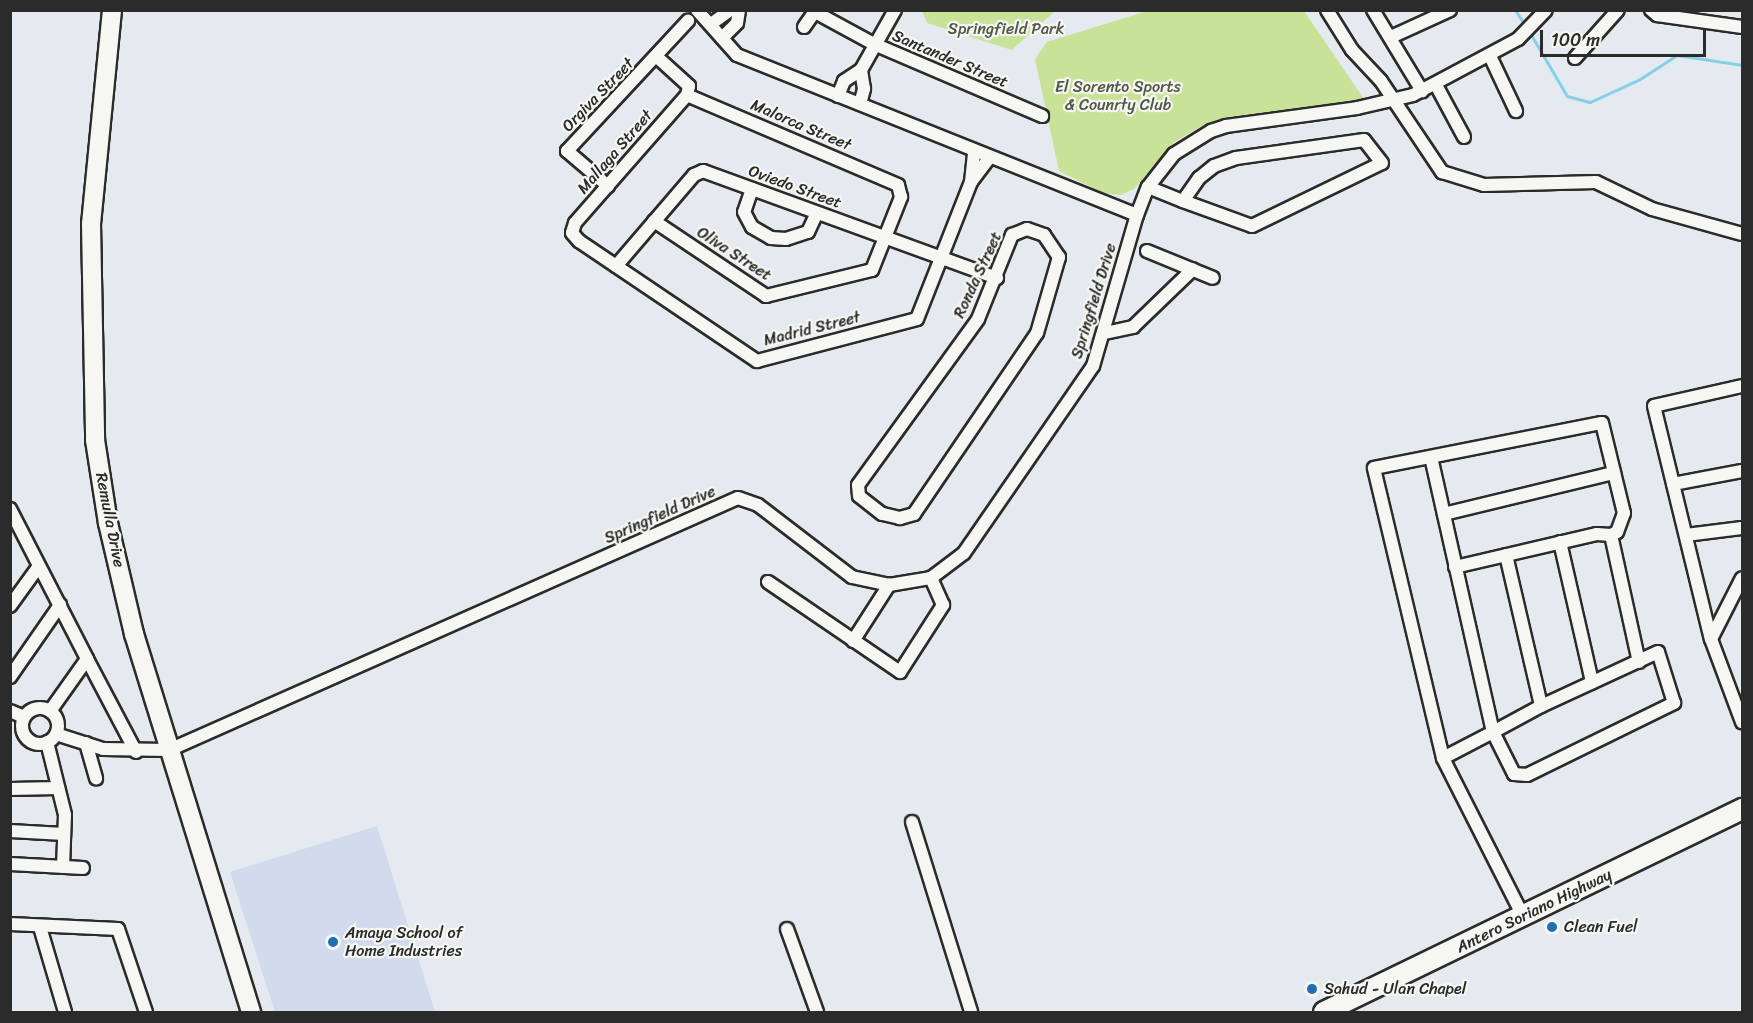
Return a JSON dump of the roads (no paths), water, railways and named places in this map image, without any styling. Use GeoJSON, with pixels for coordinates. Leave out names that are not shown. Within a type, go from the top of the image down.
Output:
{"type":"FeatureCollection","features":[{"type":"Feature","properties":{"kind":"main road","name":"Remulla Drive"},"geometry":{"type":"LineString","coordinates":[[112,10],[91,224],[95,440],[108,524],[134,634],[168,750],[251,1012]]}},
{"type":"Feature","properties":{"kind":"main road","name":"Antero Soriano Highway"},"geometry":{"type":"LineString","coordinates":[[1324,1012],[1743,809]]}},
{"type":"Feature","properties":{"kind":"street"},"geometry":{"type":"LineString","coordinates":[[697,10],[737,55],[974,152],[1137,215]]}},
{"type":"Feature","properties":{"kind":"street"},"geometry":{"type":"LineString","coordinates":[[711,24],[730,10]]}},
{"type":"Feature","properties":{"kind":"street"},"geometry":{"type":"LineString","coordinates":[[722,38],[737,23],[739,10]]}},
{"type":"Feature","properties":{"kind":"street"},"geometry":{"type":"LineString","coordinates":[[838,96],[844,81],[861,70],[895,10]]}},
{"type":"Feature","properties":{"kind":"street"},"geometry":{"type":"LineString","coordinates":[[1327,10],[1352,50],[1394,100],[1442,172],[1459,180],[1507,186],[1596,182],[1652,209],[1743,234]]}},
{"type":"Feature","properties":{"kind":"street"},"geometry":{"type":"LineString","coordinates":[[1373,10],[1422,91]]}},
{"type":"Feature","properties":{"kind":"street"},"geometry":{"type":"LineString","coordinates":[[1391,37],[1450,10]]}},
{"type":"Feature","properties":{"kind":"street","name":"Springfield Drive"},"geometry":{"type":"LineString","coordinates":[[168,750],[738,498],[758,505],[852,577],[889,585],[931,578],[964,553],[1093,366],[1105,333],[1137,215],[1148,187],[1174,154],[1211,131],[1394,100],[1436,86],[1518,39],[1546,10]]}},
{"type":"Feature","properties":{"kind":"street"},"geometry":{"type":"LineString","coordinates":[[1575,58],[1618,10]]}},
{"type":"Feature","properties":{"kind":"street"},"geometry":{"type":"LineString","coordinates":[[1652,10],[1657,15],[1700,16],[1743,27]]}},
{"type":"Feature","properties":{"kind":"street"},"geometry":{"type":"LineString","coordinates":[[804,27],[815,11]]}},
{"type":"Feature","properties":{"kind":"street","name":"Santander Street"},"geometry":{"type":"LineString","coordinates":[[815,11],[874,44],[1042,116]]}},
{"type":"Feature","properties":{"kind":"street","name":"Orgiva Street"},"geometry":{"type":"LineString","coordinates":[[608,186],[567,151],[657,57],[688,21]]}},
{"type":"Feature","properties":{"kind":"street"},"geometry":{"type":"LineString","coordinates":[[1490,56],[1516,111]]}},
{"type":"Feature","properties":{"kind":"street"},"geometry":{"type":"LineString","coordinates":[[657,57],[689,86],[687,95]]}},
{"type":"Feature","properties":{"kind":"street"},"geometry":{"type":"LineString","coordinates":[[860,104],[864,89],[861,70]]}},
{"type":"Feature","properties":{"kind":"street"},"geometry":{"type":"LineString","coordinates":[[1436,86],[1464,137]]}},
{"type":"Feature","properties":{"kind":"street","name":"Mallaga Street"},"geometry":{"type":"LineString","coordinates":[[572,232],[574,223],[687,95]]}},
{"type":"Feature","properties":{"kind":"street","name":"Malorca Street"},"geometry":{"type":"LineString","coordinates":[[687,95],[898,184],[902,197],[885,238]]}},
{"type":"Feature","properties":{"kind":"street"},"geometry":{"type":"LineString","coordinates":[[1148,187],[1184,201],[1251,226],[1382,163],[1364,140],[1236,158],[1214,166],[1199,178],[1184,201]]}},
{"type":"Feature","properties":{"kind":"street","name":"Madrid Street"},"geometry":{"type":"LineString","coordinates":[[572,232],[579,242],[757,361],[917,320],[971,182],[974,152]]}},
{"type":"Feature","properties":{"kind":"street","name":"Madrid Street"},"geometry":{"type":"LineString","coordinates":[[971,182],[985,169],[989,158]]}},
{"type":"Feature","properties":{"kind":"street","name":"Oviedo Street"},"geometry":{"type":"LineString","coordinates":[[616,266],[694,175],[703,171],[998,279]]}},
{"type":"Feature","properties":{"kind":"street"},"geometry":{"type":"LineString","coordinates":[[752,189],[744,212],[752,227],[771,238],[786,239],[808,232],[817,213]]}},
{"type":"Feature","properties":{"kind":"street","name":"Oliva Street"},"geometry":{"type":"LineString","coordinates":[[654,221],[766,296],[872,270],[885,238]]}},
{"type":"Feature","properties":{"kind":"street","name":"Ronda Street"},"geometry":{"type":"LineString","coordinates":[[1027,229],[1053,243],[1059,256],[1037,333],[914,514],[900,518],[882,514],[859,496],[858,485],[978,319],[998,279],[1012,235],[1027,229]]}},
{"type":"Feature","properties":{"kind":"street"},"geometry":{"type":"LineString","coordinates":[[1147,251],[1213,278]]}},
{"type":"Feature","properties":{"kind":"street"},"geometry":{"type":"LineString","coordinates":[[1105,333],[1133,327],[1193,269]]}},
{"type":"Feature","properties":{"kind":"street"},"geometry":{"type":"LineString","coordinates":[[1743,386],[1654,406],[1711,639],[1743,722]]}},
{"type":"Feature","properties":{"kind":"street"},"geometry":{"type":"LineString","coordinates":[[1455,567],[1597,534],[1611,535],[1617,532],[1624,513],[1602,423],[1374,468],[1443,758],[1523,916]]}},
{"type":"Feature","properties":{"kind":"street"},"geometry":{"type":"LineString","coordinates":[[1431,457],[1493,732],[1514,774],[1520,776],[1674,703],[1658,652],[1541,706],[1493,732],[1443,758]]}},
{"type":"Feature","properties":{"kind":"street"},"geometry":{"type":"LineString","coordinates":[[1673,483],[1743,471]]}},
{"type":"Feature","properties":{"kind":"street"},"geometry":{"type":"LineString","coordinates":[[1443,514],[1614,473]]}},
{"type":"Feature","properties":{"kind":"street"},"geometry":{"type":"LineString","coordinates":[[10,509],[136,752]]}},
{"type":"Feature","properties":{"kind":"street"},"geometry":{"type":"LineString","coordinates":[[1686,535],[1743,528]]}},
{"type":"Feature","properties":{"kind":"street"},"geometry":{"type":"LineString","coordinates":[[1611,535],[1639,662]]}},
{"type":"Feature","properties":{"kind":"street"},"geometry":{"type":"LineString","coordinates":[[1560,542],[1592,682]]}},
{"type":"Feature","properties":{"kind":"street"},"geometry":{"type":"LineString","coordinates":[[1506,555],[1541,706]]}},
{"type":"Feature","properties":{"kind":"street"},"geometry":{"type":"LineString","coordinates":[[10,606],[39,566]]}},
{"type":"Feature","properties":{"kind":"street"},"geometry":{"type":"LineString","coordinates":[[768,582],[900,672],[943,605],[931,578]]}},
{"type":"Feature","properties":{"kind":"street"},"geometry":{"type":"LineString","coordinates":[[1711,639],[1743,578]]}},
{"type":"Feature","properties":{"kind":"street"},"geometry":{"type":"LineString","coordinates":[[853,641],[889,585]]}},
{"type":"Feature","properties":{"kind":"street"},"geometry":{"type":"LineString","coordinates":[[10,677],[60,605]]}},
{"type":"Feature","properties":{"kind":"street"},"geometry":{"type":"LineString","coordinates":[[50,711],[87,659]]}},
{"type":"Feature","properties":{"kind":"street"},"geometry":{"type":"LineString","coordinates":[[63,867],[65,814],[58,788],[52,738],[58,723],[50,711],[33,709],[24,717],[22,728],[27,738],[36,743],[52,738],[136,752],[168,750]]}},
{"type":"Feature","properties":{"kind":"street"},"geometry":{"type":"LineString","coordinates":[[10,711],[24,717]]}},
{"type":"Feature","properties":{"kind":"street"},"geometry":{"type":"LineString","coordinates":[[86,743],[96,779]]}},
{"type":"Feature","properties":{"kind":"street"},"geometry":{"type":"LineString","coordinates":[[10,789],[58,788]]}},
{"type":"Feature","properties":{"kind":"street"},"geometry":{"type":"LineString","coordinates":[[912,822],[971,1012]]}},
{"type":"Feature","properties":{"kind":"street"},"geometry":{"type":"LineString","coordinates":[[10,831],[64,834]]}},
{"type":"Feature","properties":{"kind":"street"},"geometry":{"type":"LineString","coordinates":[[10,864],[83,868]]}},
{"type":"Feature","properties":{"kind":"street"},"geometry":{"type":"LineString","coordinates":[[10,924],[118,929],[146,1012]]}},
{"type":"Feature","properties":{"kind":"street"},"geometry":{"type":"LineString","coordinates":[[40,927],[65,1012]]}},
{"type":"Feature","properties":{"kind":"street"},"geometry":{"type":"LineString","coordinates":[[788,929],[817,1012]]}},
{"type":"Feature","properties":{"kind":"waterway"},"geometry":{"type":"LineString","coordinates":[[1515,10],[1525,25]]}},
{"type":"Feature","properties":{"kind":"waterway"},"geometry":{"type":"LineString","coordinates":[[1530,33],[1567,96],[1590,102],[1640,79],[1677,55],[1742,65]]}},
{"type":"Feature","properties":{"kind":"place","name":"Clean Fuel"},"geometry":{"type":"Point","coordinates":[1552,927]}},
{"type":"Feature","properties":{"kind":"place","name":"Amaya School of Home Industries"},"geometry":{"type":"Point","coordinates":[333,942]}},
{"type":"Feature","properties":{"kind":"place","name":"Sahud - Ulan Chapel"},"geometry":{"type":"Point","coordinates":[1312,989]}},
{"type":"Feature","properties":{"kind":"park label","name":"Springfield Park"},"geometry":{"type":"Point","coordinates":[1006,29]}},
{"type":"Feature","properties":{"kind":"park label","name":"El Sorento Sports & Counrty Club"},"geometry":{"type":"Point","coordinates":[1118,96]}}]}
